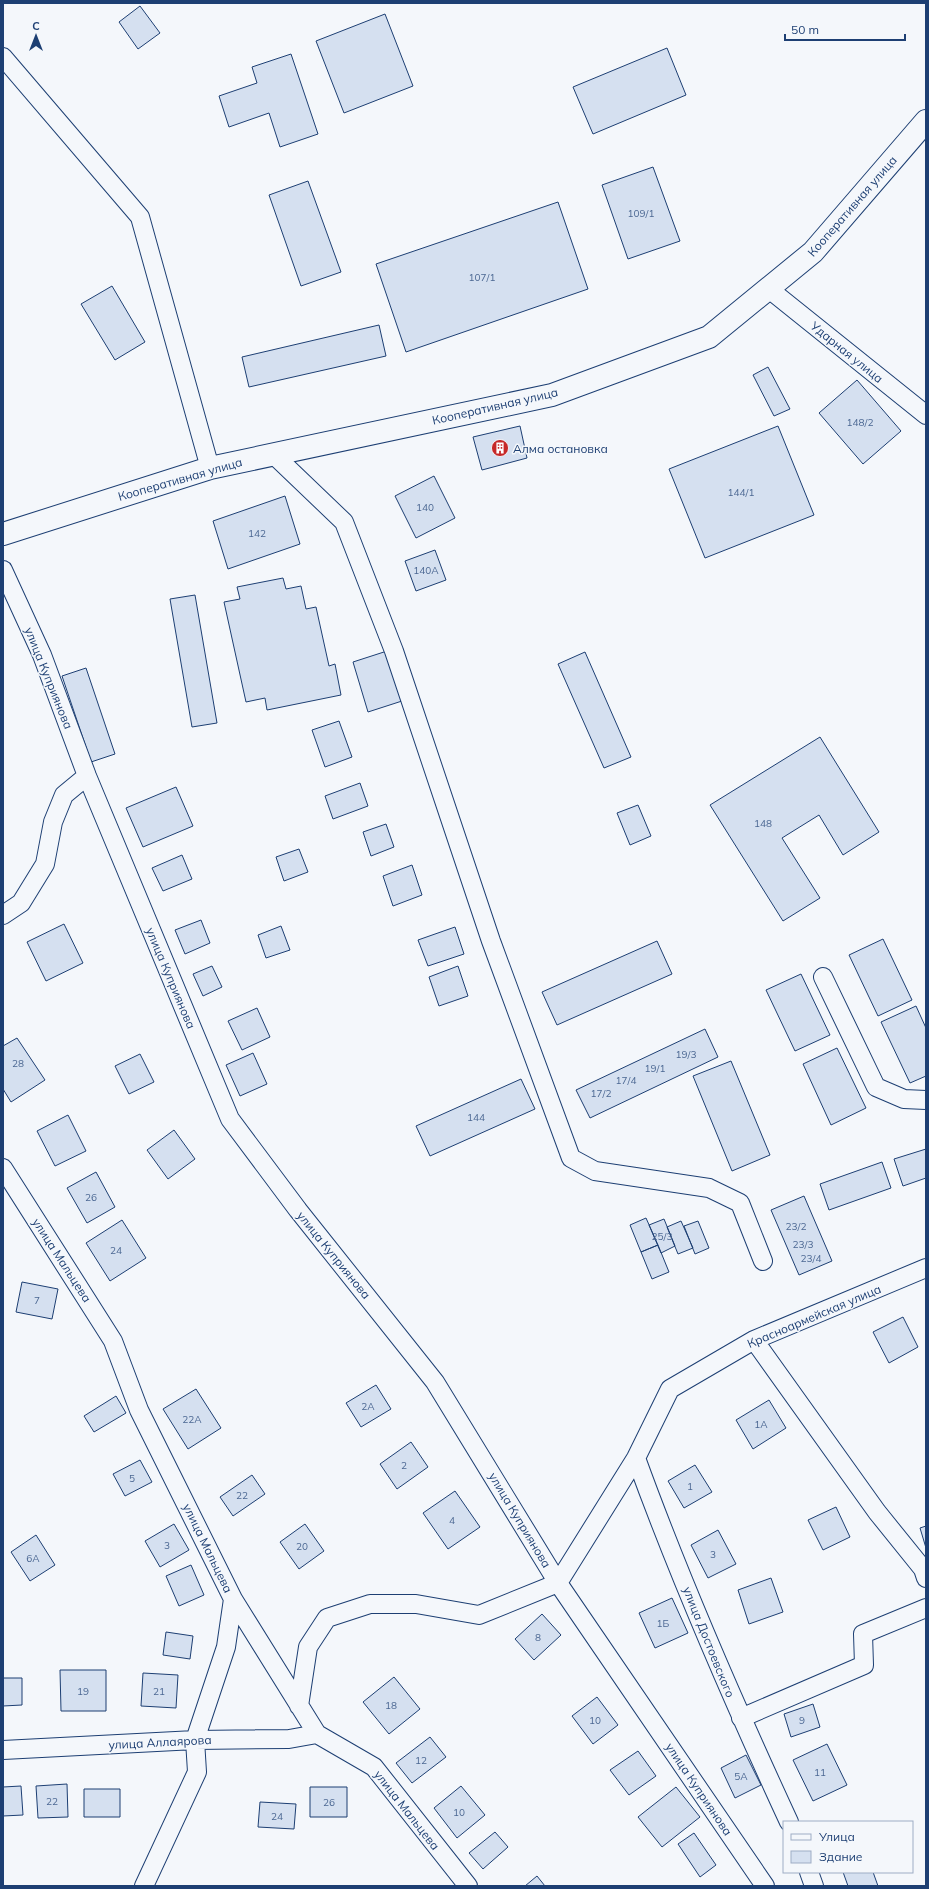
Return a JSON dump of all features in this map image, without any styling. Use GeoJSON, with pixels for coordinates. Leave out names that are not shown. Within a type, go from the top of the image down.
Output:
{"type":"FeatureCollection","features":[{"type":"Feature","properties":{"kind":"main road","name":"Кооперативная улица"},"geometry":{"type":"LineString","coordinates":[[3,534],[210,468],[552,395],[709,337],[813,252],[926,121]]}},
{"type":"Feature","properties":{"kind":"street"},"geometry":{"type":"LineString","coordinates":[[3,57],[140,217],[210,468]]}},
{"type":"Feature","properties":{"kind":"street","name":"Ударная улица"},"geometry":{"type":"LineString","coordinates":[[769,289],[926,415]]}},
{"type":"Feature","properties":{"kind":"street"},"geometry":{"type":"LineString","coordinates":[[273,454],[344,522],[394,651],[491,942],[571,1158],[596,1171],[709,1188],[740,1203],[762,1261]]}},
{"type":"Feature","properties":{"kind":"street","name":"улица Куприянова"},"geometry":{"type":"LineString","coordinates":[[3,570],[42,655],[87,776],[230,1119],[298,1210],[435,1382],[558,1583],[765,1886]]}},
{"type":"Feature","properties":{"kind":"street"},"geometry":{"type":"LineString","coordinates":[[3,915],[21,903],[45,864],[53,822],[64,795],[87,776]]}},
{"type":"Feature","properties":{"kind":"street"},"geometry":{"type":"LineString","coordinates":[[823,976],[876,1087],[904,1100],[926,1100]]}},
{"type":"Feature","properties":{"kind":"street","name":"улица Мальцева"},"geometry":{"type":"LineString","coordinates":[[3,1168],[113,1341],[139,1410],[233,1599],[317,1734],[374,1767],[468,1886]]}},
{"type":"Feature","properties":{"kind":"street","name":"Красноармейская улица"},"geometry":{"type":"LineString","coordinates":[[558,1583],[636,1458],[670,1389],[754,1340],[926,1268]]}},
{"type":"Feature","properties":{"kind":"street"},"geometry":{"type":"LineString","coordinates":[[754,1340],[877,1512],[923,1569],[926,1578]]}},
{"type":"Feature","properties":{"kind":"street","name":"улица Достоевского"},"geometry":{"type":"LineString","coordinates":[[636,1458],[650,1497],[740,1718],[789,1821]]}},
{"type":"Feature","properties":{"kind":"street"},"geometry":{"type":"LineString","coordinates":[[299,1706],[308,1647],[327,1618],[370,1604],[416,1604],[479,1615],[558,1583]]}},
{"type":"Feature","properties":{"kind":"street"},"geometry":{"type":"LineString","coordinates":[[144,1886],[197,1772],[195,1740],[226,1647],[233,1599]]}},
{"type":"Feature","properties":{"kind":"street"},"geometry":{"type":"LineString","coordinates":[[740,1718],[864,1665],[863,1634],[926,1608]]}},
{"type":"Feature","properties":{"kind":"street","name":"улица Аллаярова"},"geometry":{"type":"LineString","coordinates":[[3,1750],[195,1740],[290,1739],[317,1734]]}},
{"type":"Feature","properties":{"kind":"street"},"geometry":{"type":"LineString","coordinates":[[808,1873],[814,1886]]}},
{"type":"Feature","properties":{"kind":"building"},"geometry":{"type":"Polygon","coordinates":[[[140,6],[160,33],[138,49],[119,22],[140,6]]]}},
{"type":"Feature","properties":{"kind":"building"},"geometry":{"type":"Polygon","coordinates":[[[385,14],[413,86],[344,113],[316,41],[385,14]]]}},
{"type":"Feature","properties":{"kind":"building"},"geometry":{"type":"Polygon","coordinates":[[[667,48],[686,95],[593,134],[573,87],[667,48]]]}},
{"type":"Feature","properties":{"kind":"building"},"geometry":{"type":"Polygon","coordinates":[[[291,54],[318,134],[280,147],[269,113],[229,127],[219,96],[257,83],[252,67],[291,54]]]}},
{"type":"Feature","properties":{"kind":"building"},"geometry":{"type":"Polygon","coordinates":[[[653,167],[680,241],[628,259],[602,185],[653,167]]]}},
{"type":"Feature","properties":{"kind":"building"},"geometry":{"type":"Polygon","coordinates":[[[308,181],[341,272],[301,286],[269,195],[308,181]]]}},
{"type":"Feature","properties":{"kind":"building"},"geometry":{"type":"Polygon","coordinates":[[[558,202],[588,289],[406,352],[376,264],[558,202]]]}},
{"type":"Feature","properties":{"kind":"building"},"geometry":{"type":"Polygon","coordinates":[[[112,286],[145,342],[115,360],[81,304],[112,286]]]}},
{"type":"Feature","properties":{"kind":"building"},"geometry":{"type":"Polygon","coordinates":[[[379,325],[386,356],[249,387],[242,357],[379,325]]]}},
{"type":"Feature","properties":{"kind":"building"},"geometry":{"type":"Polygon","coordinates":[[[768,367],[790,409],[774,416],[753,375],[768,367]]]}},
{"type":"Feature","properties":{"kind":"building"},"geometry":{"type":"Polygon","coordinates":[[[857,380],[901,431],[863,464],[819,413],[857,380]]]}},
{"type":"Feature","properties":{"kind":"building","name":"Алма остановка"},"geometry":{"type":"Polygon","coordinates":[[[520,426],[527,458],[482,470],[473,437],[520,426]]]}},
{"type":"Feature","properties":{"kind":"building"},"geometry":{"type":"Polygon","coordinates":[[[778,426],[814,515],[705,558],[669,469],[778,426]]]}},
{"type":"Feature","properties":{"kind":"building"},"geometry":{"type":"Polygon","coordinates":[[[434,476],[455,518],[416,538],[395,496],[434,476]]]}},
{"type":"Feature","properties":{"kind":"building"},"geometry":{"type":"Polygon","coordinates":[[[285,496],[300,544],[228,569],[213,521],[285,496]]]}},
{"type":"Feature","properties":{"kind":"building"},"geometry":{"type":"Polygon","coordinates":[[[435,550],[446,580],[416,591],[405,561],[435,550]]]}},
{"type":"Feature","properties":{"kind":"building"},"geometry":{"type":"Polygon","coordinates":[[[283,578],[286,589],[301,586],[306,609],[316,607],[329,666],[335,664],[341,695],[267,710],[265,698],[246,702],[224,602],[240,599],[237,587],[283,578]]]}},
{"type":"Feature","properties":{"kind":"building"},"geometry":{"type":"Polygon","coordinates":[[[195,595],[217,723],[192,727],[170,599],[195,595]]]}},
{"type":"Feature","properties":{"kind":"building"},"geometry":{"type":"Polygon","coordinates":[[[387,651],[402,701],[368,712],[353,662],[387,651]]]}},
{"type":"Feature","properties":{"kind":"building"},"geometry":{"type":"Polygon","coordinates":[[[585,652],[631,757],[604,768],[558,664],[585,652]]]}},
{"type":"Feature","properties":{"kind":"building"},"geometry":{"type":"Polygon","coordinates":[[[86,668],[115,754],[91,762],[62,676],[86,668]]]}},
{"type":"Feature","properties":{"kind":"building"},"geometry":{"type":"Polygon","coordinates":[[[339,721],[352,757],[325,767],[312,730],[339,721]]]}},
{"type":"Feature","properties":{"kind":"building"},"geometry":{"type":"Polygon","coordinates":[[[820,737],[879,832],[843,855],[819,815],[782,838],[820,898],[783,921],[710,805],[820,737]]]}},
{"type":"Feature","properties":{"kind":"building"},"geometry":{"type":"Polygon","coordinates":[[[360,783],[368,806],[333,819],[325,796],[360,783]]]}},
{"type":"Feature","properties":{"kind":"building"},"geometry":{"type":"Polygon","coordinates":[[[176,787],[193,826],[143,847],[126,808],[176,787]]]}},
{"type":"Feature","properties":{"kind":"building"},"geometry":{"type":"Polygon","coordinates":[[[638,805],[651,836],[630,845],[617,813],[638,805]]]}},
{"type":"Feature","properties":{"kind":"building"},"geometry":{"type":"Polygon","coordinates":[[[386,824],[394,847],[371,856],[363,832],[386,824]]]}},
{"type":"Feature","properties":{"kind":"building"},"geometry":{"type":"Polygon","coordinates":[[[299,849],[308,872],[284,881],[276,857],[299,849]]]}},
{"type":"Feature","properties":{"kind":"building"},"geometry":{"type":"Polygon","coordinates":[[[182,855],[192,879],[163,891],[152,868],[182,855]]]}},
{"type":"Feature","properties":{"kind":"building"},"geometry":{"type":"Polygon","coordinates":[[[412,865],[422,895],[393,906],[383,876],[412,865]]]}},
{"type":"Feature","properties":{"kind":"building"},"geometry":{"type":"Polygon","coordinates":[[[201,920],[210,943],[185,954],[175,930],[201,920]]]}},
{"type":"Feature","properties":{"kind":"building"},"geometry":{"type":"Polygon","coordinates":[[[64,924],[83,963],[46,981],[27,942],[64,924]]]}},
{"type":"Feature","properties":{"kind":"building"},"geometry":{"type":"Polygon","coordinates":[[[281,926],[290,950],[266,958],[258,935],[281,926]]]}},
{"type":"Feature","properties":{"kind":"building"},"geometry":{"type":"Polygon","coordinates":[[[455,927],[464,954],[428,966],[418,940],[455,927]]]}},
{"type":"Feature","properties":{"kind":"building"},"geometry":{"type":"Polygon","coordinates":[[[883,939],[912,1000],[878,1016],[849,955],[883,939]]]}},
{"type":"Feature","properties":{"kind":"building"},"geometry":{"type":"Polygon","coordinates":[[[657,941],[672,974],[557,1025],[542,992],[657,941]]]}},
{"type":"Feature","properties":{"kind":"building"},"geometry":{"type":"Polygon","coordinates":[[[212,966],[222,987],[203,996],[193,974],[212,966]]]}},
{"type":"Feature","properties":{"kind":"building"},"geometry":{"type":"Polygon","coordinates":[[[458,966],[468,996],[439,1006],[429,977],[458,966]]]}},
{"type":"Feature","properties":{"kind":"building"},"geometry":{"type":"Polygon","coordinates":[[[801,974],[830,1035],[795,1051],[766,990],[801,974]]]}},
{"type":"Feature","properties":{"kind":"building"},"geometry":{"type":"Polygon","coordinates":[[[916,1006],[926,1028],[926,1076],[910,1083],[881,1022],[916,1006]]]}},
{"type":"Feature","properties":{"kind":"building"},"geometry":{"type":"Polygon","coordinates":[[[257,1008],[270,1037],[242,1050],[228,1021],[257,1008]]]}},
{"type":"Feature","properties":{"kind":"building"},"geometry":{"type":"Polygon","coordinates":[[[705,1029],[718,1057],[590,1118],[576,1090],[705,1029]]]}},
{"type":"Feature","properties":{"kind":"building"},"geometry":{"type":"Polygon","coordinates":[[[17,1038],[45,1080],[11,1102],[3,1089],[3,1046],[17,1038]]]}},
{"type":"Feature","properties":{"kind":"building"},"geometry":{"type":"Polygon","coordinates":[[[837,1048],[866,1108],[831,1125],[803,1064],[837,1048]]]}},
{"type":"Feature","properties":{"kind":"building"},"geometry":{"type":"Polygon","coordinates":[[[253,1053],[267,1084],[240,1096],[226,1065],[253,1053]]]}},
{"type":"Feature","properties":{"kind":"building"},"geometry":{"type":"Polygon","coordinates":[[[140,1054],[154,1082],[129,1094],[115,1066],[140,1054]]]}},
{"type":"Feature","properties":{"kind":"building"},"geometry":{"type":"Polygon","coordinates":[[[731,1061],[770,1155],[732,1171],[693,1076],[731,1061]]]}},
{"type":"Feature","properties":{"kind":"building"},"geometry":{"type":"Polygon","coordinates":[[[521,1079],[535,1109],[430,1156],[416,1126],[521,1079]]]}},
{"type":"Feature","properties":{"kind":"building"},"geometry":{"type":"Polygon","coordinates":[[[68,1115],[86,1151],[55,1166],[37,1131],[68,1115]]]}},
{"type":"Feature","properties":{"kind":"building"},"geometry":{"type":"Polygon","coordinates":[[[174,1130],[195,1159],[168,1179],[147,1150],[174,1130]]]}},
{"type":"Feature","properties":{"kind":"building"},"geometry":{"type":"Polygon","coordinates":[[[926,1149],[926,1178],[903,1186],[894,1159],[926,1149]]]}},
{"type":"Feature","properties":{"kind":"building"},"geometry":{"type":"Polygon","coordinates":[[[882,1162],[891,1188],[829,1210],[820,1184],[882,1162]]]}},
{"type":"Feature","properties":{"kind":"building"},"geometry":{"type":"Polygon","coordinates":[[[96,1172],[115,1207],[87,1223],[67,1188],[96,1172]]]}},
{"type":"Feature","properties":{"kind":"building"},"geometry":{"type":"Polygon","coordinates":[[[804,1196],[832,1261],[799,1275],[771,1210],[804,1196]]]}},
{"type":"Feature","properties":{"kind":"building"},"geometry":{"type":"Polygon","coordinates":[[[646,1218],[658,1245],[641,1252],[630,1225],[646,1218]]]}},
{"type":"Feature","properties":{"kind":"building"},"geometry":{"type":"Polygon","coordinates":[[[664,1219],[675,1246],[661,1253],[649,1225],[664,1219]]]}},
{"type":"Feature","properties":{"kind":"building"},"geometry":{"type":"Polygon","coordinates":[[[122,1220],[146,1258],[110,1281],[86,1243],[122,1220]]]}},
{"type":"Feature","properties":{"kind":"building"},"geometry":{"type":"Polygon","coordinates":[[[681,1221],[693,1248],[678,1254],[667,1227],[681,1221]]]}},
{"type":"Feature","properties":{"kind":"building"},"geometry":{"type":"Polygon","coordinates":[[[698,1221],[709,1248],[695,1254],[684,1226],[698,1221]]]}},
{"type":"Feature","properties":{"kind":"building"},"geometry":{"type":"Polygon","coordinates":[[[658,1245],[669,1272],[652,1279],[641,1252],[658,1245]]]}},
{"type":"Feature","properties":{"kind":"building"},"geometry":{"type":"Polygon","coordinates":[[[22,1282],[58,1289],[52,1319],[16,1312],[22,1282]]]}},
{"type":"Feature","properties":{"kind":"building"},"geometry":{"type":"Polygon","coordinates":[[[903,1317],[918,1347],[889,1363],[873,1332],[903,1317]]]}},
{"type":"Feature","properties":{"kind":"building"},"geometry":{"type":"Polygon","coordinates":[[[376,1385],[391,1409],[361,1427],[346,1403],[376,1385]]]}},
{"type":"Feature","properties":{"kind":"building"},"geometry":{"type":"Polygon","coordinates":[[[196,1389],[221,1428],[188,1449],[163,1409],[196,1389]]]}},
{"type":"Feature","properties":{"kind":"building"},"geometry":{"type":"Polygon","coordinates":[[[116,1396],[126,1413],[94,1432],[84,1416],[116,1396]]]}},
{"type":"Feature","properties":{"kind":"building"},"geometry":{"type":"Polygon","coordinates":[[[769,1400],[786,1428],[753,1449],[736,1420],[769,1400]]]}},
{"type":"Feature","properties":{"kind":"building"},"geometry":{"type":"Polygon","coordinates":[[[411,1442],[428,1467],[397,1489],[380,1464],[411,1442]]]}},
{"type":"Feature","properties":{"kind":"building"},"geometry":{"type":"Polygon","coordinates":[[[140,1460],[152,1482],[125,1496],[113,1474],[140,1460]]]}},
{"type":"Feature","properties":{"kind":"building"},"geometry":{"type":"Polygon","coordinates":[[[695,1465],[712,1492],[684,1508],[668,1481],[695,1465]]]}},
{"type":"Feature","properties":{"kind":"building"},"geometry":{"type":"Polygon","coordinates":[[[252,1475],[265,1494],[233,1516],[220,1497],[252,1475]]]}},
{"type":"Feature","properties":{"kind":"building"},"geometry":{"type":"Polygon","coordinates":[[[455,1491],[480,1527],[448,1549],[423,1513],[455,1491]]]}},
{"type":"Feature","properties":{"kind":"building"},"geometry":{"type":"Polygon","coordinates":[[[836,1507],[850,1537],[823,1550],[808,1520],[836,1507]]]}},
{"type":"Feature","properties":{"kind":"building"},"geometry":{"type":"Polygon","coordinates":[[[174,1524],[189,1550],[160,1567],[145,1541],[174,1524]]]}},
{"type":"Feature","properties":{"kind":"building"},"geometry":{"type":"Polygon","coordinates":[[[305,1524],[324,1551],[299,1569],[280,1542],[305,1524]]]}},
{"type":"Feature","properties":{"kind":"building"},"geometry":{"type":"Polygon","coordinates":[[[926,1526],[926,1548],[920,1528],[926,1526]]]}},
{"type":"Feature","properties":{"kind":"building"},"geometry":{"type":"Polygon","coordinates":[[[718,1530],[736,1564],[708,1578],[691,1545],[718,1530]]]}},
{"type":"Feature","properties":{"kind":"building"},"geometry":{"type":"Polygon","coordinates":[[[36,1535],[55,1565],[30,1581],[11,1552],[36,1535]]]}},
{"type":"Feature","properties":{"kind":"building"},"geometry":{"type":"Polygon","coordinates":[[[191,1565],[204,1595],[179,1606],[166,1576],[191,1565]]]}},
{"type":"Feature","properties":{"kind":"building"},"geometry":{"type":"Polygon","coordinates":[[[771,1578],[783,1612],[749,1624],[738,1590],[771,1578]]]}},
{"type":"Feature","properties":{"kind":"building"},"geometry":{"type":"Polygon","coordinates":[[[672,1598],[688,1633],[655,1648],[639,1613],[672,1598]]]}},
{"type":"Feature","properties":{"kind":"building"},"geometry":{"type":"Polygon","coordinates":[[[542,1614],[561,1635],[534,1660],[515,1639],[542,1614]]]}},
{"type":"Feature","properties":{"kind":"building"},"geometry":{"type":"Polygon","coordinates":[[[166,1632],[193,1636],[190,1659],[163,1655],[166,1632]]]}},
{"type":"Feature","properties":{"kind":"building"},"geometry":{"type":"Polygon","coordinates":[[[60,1670],[106,1670],[106,1711],[61,1711],[60,1670]]]}},
{"type":"Feature","properties":{"kind":"building"},"geometry":{"type":"Polygon","coordinates":[[[143,1673],[178,1675],[176,1708],[141,1706],[143,1673]]]}},
{"type":"Feature","properties":{"kind":"building"},"geometry":{"type":"Polygon","coordinates":[[[394,1677],[420,1709],[389,1734],[363,1702],[394,1677]]]}},
{"type":"Feature","properties":{"kind":"building"},"geometry":{"type":"Polygon","coordinates":[[[3,1678],[22,1678],[22,1705],[3,1706],[3,1678]]]}},
{"type":"Feature","properties":{"kind":"building"},"geometry":{"type":"Polygon","coordinates":[[[597,1697],[618,1725],[593,1744],[572,1716],[597,1697]]]}},
{"type":"Feature","properties":{"kind":"building"},"geometry":{"type":"Polygon","coordinates":[[[813,1704],[820,1727],[791,1737],[784,1714],[813,1704]]]}},
{"type":"Feature","properties":{"kind":"building"},"geometry":{"type":"Polygon","coordinates":[[[430,1737],[446,1757],[412,1783],[396,1763],[430,1737]]]}},
{"type":"Feature","properties":{"kind":"building"},"geometry":{"type":"Polygon","coordinates":[[[827,1744],[847,1785],[813,1801],[793,1760],[827,1744]]]}},
{"type":"Feature","properties":{"kind":"building"},"geometry":{"type":"Polygon","coordinates":[[[638,1751],[656,1776],[629,1795],[610,1770],[638,1751]]]}},
{"type":"Feature","properties":{"kind":"building"},"geometry":{"type":"Polygon","coordinates":[[[746,1755],[761,1785],[735,1798],[721,1768],[746,1755]]]}},
{"type":"Feature","properties":{"kind":"building"},"geometry":{"type":"Polygon","coordinates":[[[67,1784],[68,1817],[38,1818],[36,1786],[67,1784]]]}},
{"type":"Feature","properties":{"kind":"building"},"geometry":{"type":"Polygon","coordinates":[[[21,1786],[23,1815],[3,1816],[3,1787],[21,1786]]]}},
{"type":"Feature","properties":{"kind":"building"},"geometry":{"type":"Polygon","coordinates":[[[461,1786],[485,1815],[457,1838],[434,1808],[461,1786]]]}},
{"type":"Feature","properties":{"kind":"building"},"geometry":{"type":"Polygon","coordinates":[[[310,1787],[347,1787],[347,1817],[310,1817],[310,1787]]]}},
{"type":"Feature","properties":{"kind":"building"},"geometry":{"type":"Polygon","coordinates":[[[676,1787],[700,1817],[662,1847],[638,1817],[676,1787]]]}},
{"type":"Feature","properties":{"kind":"building"},"geometry":{"type":"Polygon","coordinates":[[[84,1789],[120,1789],[120,1817],[84,1817],[84,1789]]]}},
{"type":"Feature","properties":{"kind":"building"},"geometry":{"type":"Polygon","coordinates":[[[260,1802],[296,1804],[294,1829],[258,1827],[260,1802]]]}},
{"type":"Feature","properties":{"kind":"building"},"geometry":{"type":"Polygon","coordinates":[[[495,1832],[508,1847],[483,1869],[469,1853],[495,1832]]]}},
{"type":"Feature","properties":{"kind":"building"},"geometry":{"type":"Polygon","coordinates":[[[694,1833],[716,1865],[700,1877],[678,1844],[694,1833]]]}},
{"type":"Feature","properties":{"kind":"building"},"geometry":{"type":"Polygon","coordinates":[[[843,1873],[873,1873],[878,1886],[848,1886],[843,1873]]]}},
{"type":"Feature","properties":{"kind":"building"},"geometry":{"type":"Polygon","coordinates":[[[537,1876],[545,1886],[525,1886],[537,1876]]]}},
{"type":"Feature","properties":{"kind":"place","name":"Алма остановка"},"geometry":{"type":"Point","coordinates":[500,448]}}]}
